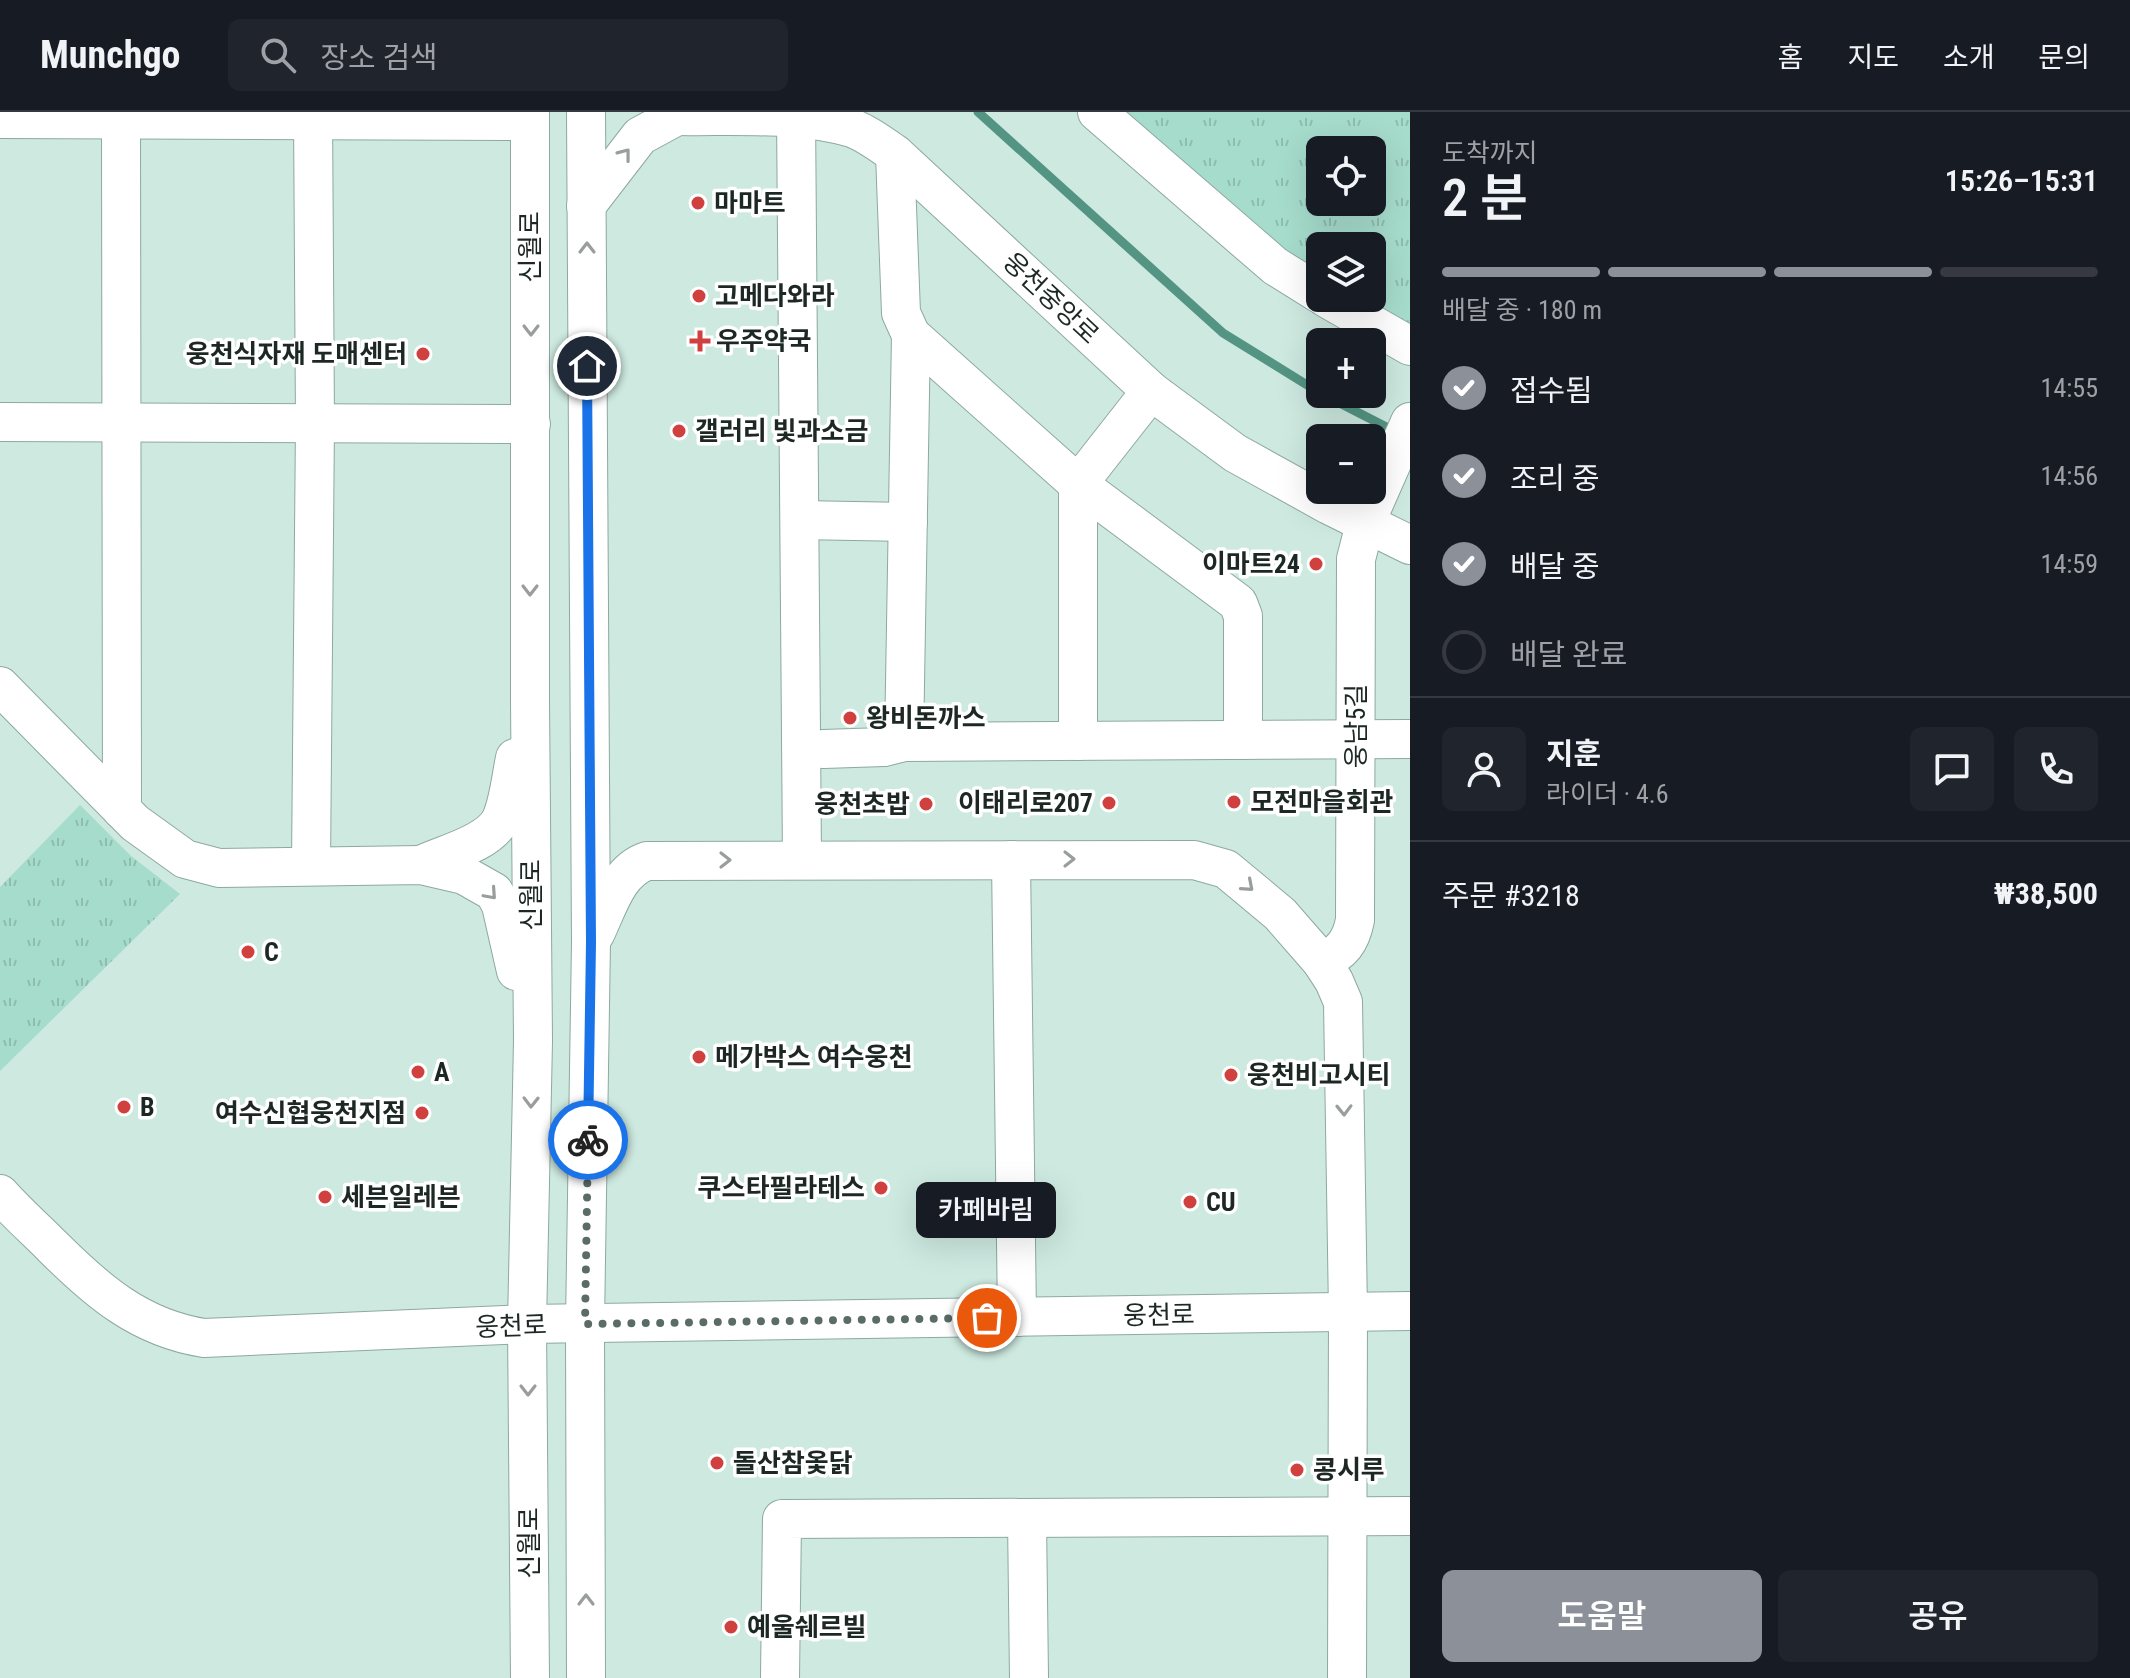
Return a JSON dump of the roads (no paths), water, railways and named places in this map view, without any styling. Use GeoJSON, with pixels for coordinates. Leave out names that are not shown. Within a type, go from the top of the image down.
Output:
{"type":"FeatureCollection","features":[{"type":"Feature","properties":{"kind":"street"},"geometry":{"type":"LineString","coordinates":[[586,112],[591,942],[585,1324],[586,1678]]}},
{"type":"Feature","properties":{"kind":"street"},"geometry":{"type":"LineString","coordinates":[[1097,112],[1275,266],[1306,285]]}},
{"type":"Feature","properties":{"kind":"street"},"geometry":{"type":"LineString","coordinates":[[586,206],[640,136],[671,114]]}},
{"type":"Feature","properties":{"kind":"street","name":"웅천중앙로"},"geometry":{"type":"LineString","coordinates":[[671,114],[797,114],[852,128],[895,154],[1151,391],[1235,453],[1410,545]]}},
{"type":"Feature","properties":{"kind":"street"},"geometry":{"type":"LineString","coordinates":[[797,114],[802,860]]}},
{"type":"Feature","properties":{"kind":"street"},"geometry":{"type":"LineString","coordinates":[[311,865],[315,423],[313,116]]}},
{"type":"Feature","properties":{"kind":"street"},"geometry":{"type":"LineString","coordinates":[[0,119],[530,116]]}},
{"type":"Feature","properties":{"kind":"street","name":"신월로"},"geometry":{"type":"LineString","coordinates":[[530,116],[533,1041],[527,1324],[530,1678]]}},
{"type":"Feature","properties":{"kind":"street"},"geometry":{"type":"LineString","coordinates":[[121,119],[122,810]]}},
{"type":"Feature","properties":{"kind":"street"},"geometry":{"type":"LineString","coordinates":[[895,154],[901,313],[911,335],[1078,484],[1240,606],[1243,616],[1243,740]]}},
{"type":"Feature","properties":{"kind":"street"},"geometry":{"type":"LineString","coordinates":[[1350,312],[1410,346]]}},
{"type":"Feature","properties":{"kind":"street"},"geometry":{"type":"LineString","coordinates":[[904,742],[911,335]]}},
{"type":"Feature","properties":{"kind":"street"},"geometry":{"type":"LineString","coordinates":[[1078,741],[1078,484],[1151,391]]}},
{"type":"Feature","properties":{"kind":"street"},"geometry":{"type":"LineString","coordinates":[[0,422],[531,424]]}},
{"type":"Feature","properties":{"kind":"street","name":"웅남5길"},"geometry":{"type":"LineString","coordinates":[[1321,961],[1337,954],[1346,945],[1355,920],[1355,566],[1365,524],[1410,422]]}},
{"type":"Feature","properties":{"kind":"street"},"geometry":{"type":"LineString","coordinates":[[800,520],[908,522]]}},
{"type":"Feature","properties":{"kind":"street"},"geometry":{"type":"LineString","coordinates":[[0,686],[148,835],[196,864],[219,868],[421,865],[464,875],[494,892],[501,905],[533,1041]]}},
{"type":"Feature","properties":{"kind":"street"},"geometry":{"type":"LineString","coordinates":[[421,865],[478,841],[503,817],[530,701]]}},
{"type":"Feature","properties":{"kind":"street"},"geometry":{"type":"LineString","coordinates":[[823,749],[884,747],[904,742],[1410,739]]}},
{"type":"Feature","properties":{"kind":"street"},"geometry":{"type":"LineString","coordinates":[[591,942],[622,879],[638,864],[647,861],[1177,859],[1212,863],[1240,878],[1291,925],[1321,961],[1343,1002],[1348,1312],[1347,1678]]}},
{"type":"Feature","properties":{"kind":"street"},"geometry":{"type":"LineString","coordinates":[[1011,860],[1017,1317]]}},
{"type":"Feature","properties":{"kind":"street","name":"웅천로"},"geometry":{"type":"LineString","coordinates":[[2,1201],[106,1296],[142,1320],[204,1338],[527,1324],[1410,1311]]}},
{"type":"Feature","properties":{"kind":"street"},"geometry":{"type":"LineString","coordinates":[[780,1678],[782,1519],[1410,1516]]}},
{"type":"Feature","properties":{"kind":"street"},"geometry":{"type":"LineString","coordinates":[[1027,1518],[1029,1678]]}},
{"type":"Feature","properties":{"kind":"waterway"},"geometry":{"type":"LineString","coordinates":[[978,112],[1223,333],[1306,384]]}},
{"type":"Feature","properties":{"kind":"waterway"},"geometry":{"type":"LineString","coordinates":[[1349,408],[1398,433]]}},
{"type":"Feature","properties":{"kind":"place","name":"마마트"},"geometry":{"type":"Point","coordinates":[698,203]}},
{"type":"Feature","properties":{"kind":"place","name":"고메다와라"},"geometry":{"type":"Point","coordinates":[699,296]}},
{"type":"Feature","properties":{"kind":"place","name":"우주약국"},"geometry":{"type":"Point","coordinates":[700,341]}},
{"type":"Feature","properties":{"kind":"place","name":"웅천식자재 도매센터"},"geometry":{"type":"Point","coordinates":[423,354]}},
{"type":"Feature","properties":{"kind":"place","name":"갤러리 빛과소금"},"geometry":{"type":"Point","coordinates":[679,431]}},
{"type":"Feature","properties":{"kind":"place","name":"이마트24"},"geometry":{"type":"Point","coordinates":[1316,564]}},
{"type":"Feature","properties":{"kind":"place","name":"왕비돈까스"},"geometry":{"type":"Point","coordinates":[850,718]}},
{"type":"Feature","properties":{"kind":"place","name":"모전마을회관"},"geometry":{"type":"Point","coordinates":[1234,802]}},
{"type":"Feature","properties":{"kind":"place","name":"이태리로207"},"geometry":{"type":"Point","coordinates":[1109,803]}},
{"type":"Feature","properties":{"kind":"place","name":"웅천초밥"},"geometry":{"type":"Point","coordinates":[926,804]}},
{"type":"Feature","properties":{"kind":"place","name":"C"},"geometry":{"type":"Point","coordinates":[248,952]}},
{"type":"Feature","properties":{"kind":"place","name":"메가박스 여수웅천"},"geometry":{"type":"Point","coordinates":[699,1057]}},
{"type":"Feature","properties":{"kind":"place","name":"A"},"geometry":{"type":"Point","coordinates":[418,1072]}},
{"type":"Feature","properties":{"kind":"place","name":"웅천비고시티"},"geometry":{"type":"Point","coordinates":[1231,1075]}},
{"type":"Feature","properties":{"kind":"place","name":"B"},"geometry":{"type":"Point","coordinates":[124,1107]}},
{"type":"Feature","properties":{"kind":"place","name":"여수신협웅천지점"},"geometry":{"type":"Point","coordinates":[422,1113]}},
{"type":"Feature","properties":{"kind":"place","name":"쿠스타필라테스"},"geometry":{"type":"Point","coordinates":[881,1188]}},
{"type":"Feature","properties":{"kind":"place","name":"세븐일레븐"},"geometry":{"type":"Point","coordinates":[325,1197]}},
{"type":"Feature","properties":{"kind":"place","name":"CU"},"geometry":{"type":"Point","coordinates":[1190,1202]}},
{"type":"Feature","properties":{"kind":"place","name":"카페바림"},"geometry":{"type":"Point","coordinates":[987,1318]}},
{"type":"Feature","properties":{"kind":"place","name":"돌산참옻닭"},"geometry":{"type":"Point","coordinates":[717,1463]}},
{"type":"Feature","properties":{"kind":"place","name":"콩시루"},"geometry":{"type":"Point","coordinates":[1297,1470]}},
{"type":"Feature","properties":{"kind":"place","name":"예울쉐르빌"},"geometry":{"type":"Point","coordinates":[731,1627]}}]}
